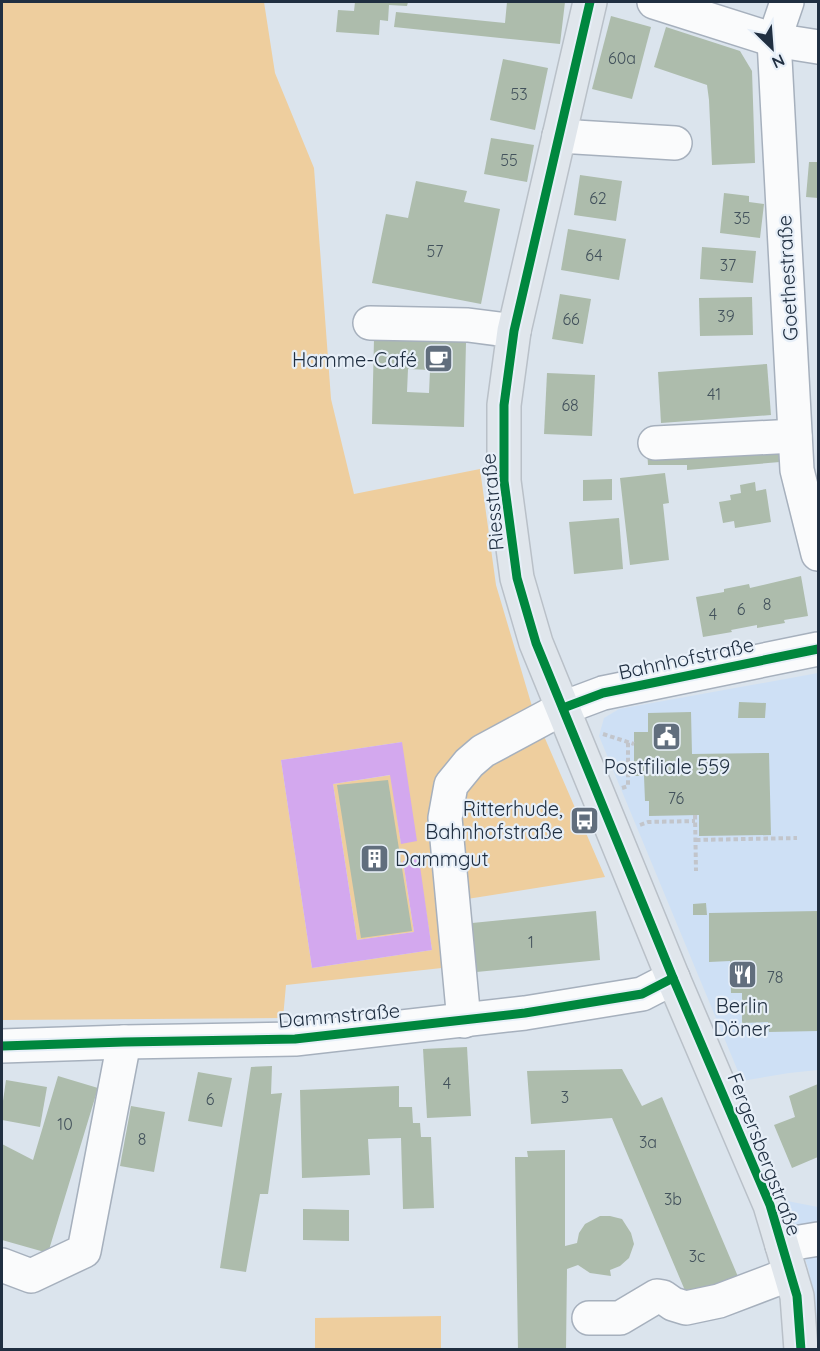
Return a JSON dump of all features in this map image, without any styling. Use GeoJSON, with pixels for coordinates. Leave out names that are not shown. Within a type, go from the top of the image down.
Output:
{"type":"FeatureCollection","features":[{"type":"Feature","properties":{"kind":"main road","name":"Riesstraße"},"geometry":{"type":"LineString","coordinates":[[590,2],[514,331],[504,405],[504,481],[516,567],[536,644],[673,978]]}},
{"type":"Feature","properties":{"kind":"main road","name":"Fergersbergstraße"},"geometry":{"type":"LineString","coordinates":[[673,978],[770,1205],[797,1296],[801,1350]]}},
{"type":"Feature","properties":{"kind":"street"},"geometry":{"type":"LineString","coordinates":[[654,2],[774,40],[819,46]]}},
{"type":"Feature","properties":{"kind":"street","name":"Goethestraße"},"geometry":{"type":"LineString","coordinates":[[787,2],[774,40],[795,436],[797,470],[819,554]]}},
{"type":"Feature","properties":{"kind":"street"},"geometry":{"type":"LineString","coordinates":[[559,136],[675,142]]}},
{"type":"Feature","properties":{"kind":"street"},"geometry":{"type":"LineString","coordinates":[[370,322],[468,325],[514,331]]}},
{"type":"Feature","properties":{"kind":"street"},"geometry":{"type":"LineString","coordinates":[[655,443],[795,436]]}},
{"type":"Feature","properties":{"kind":"street","name":"Bahnhofstraße"},"geometry":{"type":"LineString","coordinates":[[464,1021],[445,818],[451,785],[469,763],[483,751],[563,708],[603,693],[819,649]]}},
{"type":"Feature","properties":{"kind":"street","name":"Dammstraße"},"geometry":{"type":"LineString","coordinates":[[2,1046],[124,1041],[295,1039],[464,1021],[642,994],[673,978]]}},
{"type":"Feature","properties":{"kind":"street"},"geometry":{"type":"LineString","coordinates":[[2,1265],[31,1276],[84,1251],[124,1041]]}},
{"type":"Feature","properties":{"kind":"street"},"geometry":{"type":"LineString","coordinates":[[590,1318],[612,1320],[620,1318],[657,1296],[686,1308],[719,1300],[819,1239]]}},
{"type":"Feature","properties":{"kind":"path"},"geometry":{"type":"LineString","coordinates":[[695,815],[697,823],[696,872]]}},
{"type":"Feature","properties":{"kind":"path"},"geometry":{"type":"LineString","coordinates":[[615,835],[648,822],[697,823]]}},
{"type":"Feature","properties":{"kind":"path"},"geometry":{"type":"LineString","coordinates":[[696,840],[797,838]]}},
{"type":"Feature","properties":{"kind":"shaded area"},"geometry":{"type":"Polygon","coordinates":[[[2,2],[264,2],[275,73],[314,168],[331,399],[354,494],[480,469],[496,585],[534,713],[605,877],[448,902],[451,967],[286,985],[283,1018],[2,1020],[2,2]],[[402,742],[281,760],[312,968],[432,950],[418,859],[403,861],[414,932],[357,940],[333,784],[391,775],[401,844],[402,742]]]}},
{"type":"Feature","properties":{"kind":"shaded area"},"geometry":{"type":"Polygon","coordinates":[[[818,673],[818,1070],[742,1081],[599,736],[604,718],[619,709],[818,673]]]}},
{"type":"Feature","properties":{"kind":"shaded area"},"geometry":{"type":"Polygon","coordinates":[[[402,742],[417,841],[401,844],[390,775],[333,784],[357,940],[414,932],[403,861],[419,859],[432,950],[312,968],[281,760],[402,742]]]}},
{"type":"Feature","properties":{"kind":"shaded area"},"geometry":{"type":"Polygon","coordinates":[[[787,1201],[818,1207],[818,1340],[809,1271],[787,1201]]]}},
{"type":"Feature","properties":{"kind":"shaded area"},"geometry":{"type":"Polygon","coordinates":[[[441,1316],[441,1349],[315,1349],[315,1318],[441,1316]]]}},
{"type":"Feature","properties":{"kind":"building"},"geometry":{"type":"Polygon","coordinates":[[[355,2],[408,2],[407,6],[389,5],[388,21],[380,20],[379,35],[336,32],[338,10],[354,11],[355,2]]]}},
{"type":"Feature","properties":{"kind":"building"},"geometry":{"type":"Polygon","coordinates":[[[507,2],[565,2],[560,44],[394,27],[396,12],[505,23],[507,2]]]}},
{"type":"Feature","properties":{"kind":"building"},"geometry":{"type":"Polygon","coordinates":[[[611,16],[651,27],[632,99],[592,89],[611,16]]]}},
{"type":"Feature","properties":{"kind":"building"},"geometry":{"type":"Polygon","coordinates":[[[666,27],[740,51],[752,71],[755,163],[712,165],[707,85],[654,67],[666,27]]]}},
{"type":"Feature","properties":{"kind":"building"},"geometry":{"type":"Polygon","coordinates":[[[503,59],[548,68],[535,130],[490,120],[503,59]]]}},
{"type":"Feature","properties":{"kind":"building"},"geometry":{"type":"Polygon","coordinates":[[[491,138],[534,145],[527,182],[484,174],[491,138]]]}},
{"type":"Feature","properties":{"kind":"building"},"geometry":{"type":"Polygon","coordinates":[[[809,162],[818,162],[818,198],[806,197],[809,162]]]}},
{"type":"Feature","properties":{"kind":"building"},"geometry":{"type":"Polygon","coordinates":[[[580,175],[622,181],[616,221],[574,215],[580,175]]]}},
{"type":"Feature","properties":{"kind":"building"},"geometry":{"type":"Polygon","coordinates":[[[416,181],[467,191],[464,202],[500,209],[481,304],[372,283],[386,214],[408,218],[416,181]]]}},
{"type":"Feature","properties":{"kind":"building"},"geometry":{"type":"Polygon","coordinates":[[[724,193],[749,196],[749,202],[764,204],[760,238],[720,233],[724,193]]]}},
{"type":"Feature","properties":{"kind":"building"},"geometry":{"type":"Polygon","coordinates":[[[568,229],[626,239],[619,280],[561,270],[568,229]]]}},
{"type":"Feature","properties":{"kind":"building"},"geometry":{"type":"Polygon","coordinates":[[[702,247],[756,251],[753,283],[700,279],[702,247]]]}},
{"type":"Feature","properties":{"kind":"building"},"geometry":{"type":"Polygon","coordinates":[[[560,294],[591,299],[583,344],[552,339],[560,294]]]}},
{"type":"Feature","properties":{"kind":"building"},"geometry":{"type":"Polygon","coordinates":[[[752,297],[753,335],[700,336],[699,298],[752,297]]]}},
{"type":"Feature","properties":{"kind":"building"},"geometry":{"type":"Polygon","coordinates":[[[374,339],[466,342],[464,427],[372,424],[374,339]],[[408,369],[407,392],[429,393],[430,370],[408,369]]]}},
{"type":"Feature","properties":{"kind":"building"},"geometry":{"type":"Polygon","coordinates":[[[767,364],[771,415],[661,423],[658,372],[767,364]]]}},
{"type":"Feature","properties":{"kind":"building"},"geometry":{"type":"Polygon","coordinates":[[[547,373],[595,375],[592,436],[544,434],[547,373]]]}},
{"type":"Feature","properties":{"kind":"building"},"geometry":{"type":"Polygon","coordinates":[[[778,446],[780,462],[687,470],[687,465],[648,465],[647,448],[778,446]]]}},
{"type":"Feature","properties":{"kind":"building"},"geometry":{"type":"Polygon","coordinates":[[[665,473],[669,503],[663,504],[669,560],[630,565],[620,478],[665,473]]]}},
{"type":"Feature","properties":{"kind":"building"},"geometry":{"type":"Polygon","coordinates":[[[612,479],[612,500],[583,501],[583,480],[612,479]]]}},
{"type":"Feature","properties":{"kind":"building"},"geometry":{"type":"Polygon","coordinates":[[[755,482],[756,491],[766,489],[771,522],[735,528],[734,521],[723,523],[719,502],[731,500],[730,495],[741,493],[740,485],[755,482]]]}},
{"type":"Feature","properties":{"kind":"building"},"geometry":{"type":"Polygon","coordinates":[[[619,518],[623,569],[574,574],[569,522],[619,518]]]}},
{"type":"Feature","properties":{"kind":"building"},"geometry":{"type":"Polygon","coordinates":[[[801,576],[808,616],[784,620],[785,623],[757,628],[757,625],[703,637],[696,597],[724,592],[724,589],[749,584],[750,588],[801,576]]]}},
{"type":"Feature","properties":{"kind":"building"},"geometry":{"type":"Polygon","coordinates":[[[739,702],[766,703],[765,718],[738,718],[739,702]]]}},
{"type":"Feature","properties":{"kind":"building"},"geometry":{"type":"Polygon","coordinates":[[[691,712],[692,754],[769,753],[771,835],[699,836],[699,815],[649,816],[649,801],[645,801],[644,776],[634,776],[634,732],[648,732],[648,713],[691,712]]]}},
{"type":"Feature","properties":{"kind":"building","name":"Dammgut"},"geometry":{"type":"Polygon","coordinates":[[[388,780],[412,931],[361,938],[337,785],[388,780]]]}},
{"type":"Feature","properties":{"kind":"building"},"geometry":{"type":"Polygon","coordinates":[[[706,903],[707,915],[693,915],[693,904],[706,903]]]}},
{"type":"Feature","properties":{"kind":"building"},"geometry":{"type":"Polygon","coordinates":[[[596,911],[600,960],[466,973],[462,924],[596,911]]]}},
{"type":"Feature","properties":{"kind":"building"},"geometry":{"type":"Polygon","coordinates":[[[818,911],[818,1031],[769,1032],[768,1022],[742,1023],[742,993],[731,993],[730,961],[709,962],[709,913],[818,911]]]}},
{"type":"Feature","properties":{"kind":"building"},"geometry":{"type":"Polygon","coordinates":[[[467,1047],[471,1116],[427,1118],[423,1049],[467,1047]]]}},
{"type":"Feature","properties":{"kind":"building"},"geometry":{"type":"Polygon","coordinates":[[[272,1066],[271,1094],[282,1093],[268,1194],[260,1194],[246,1272],[220,1268],[251,1067],[272,1066]]]}},
{"type":"Feature","properties":{"kind":"building"},"geometry":{"type":"Polygon","coordinates":[[[622,1069],[642,1106],[662,1097],[739,1279],[689,1300],[612,1118],[531,1124],[527,1071],[622,1069]]]}},
{"type":"Feature","properties":{"kind":"building"},"geometry":{"type":"Polygon","coordinates":[[[198,1072],[232,1078],[222,1127],[188,1121],[198,1072]]]}},
{"type":"Feature","properties":{"kind":"building"},"geometry":{"type":"Polygon","coordinates":[[[58,1076],[98,1088],[48,1253],[2,1240],[2,1144],[33,1160],[58,1076]]]}},
{"type":"Feature","properties":{"kind":"building"},"geometry":{"type":"Polygon","coordinates":[[[6,1080],[47,1087],[40,1127],[2,1120],[6,1080]]]}},
{"type":"Feature","properties":{"kind":"building"},"geometry":{"type":"Polygon","coordinates":[[[818,1084],[818,1157],[792,1168],[774,1125],[795,1117],[789,1096],[818,1084]]]}},
{"type":"Feature","properties":{"kind":"building"},"geometry":{"type":"Polygon","coordinates":[[[399,1086],[399,1107],[412,1107],[413,1123],[420,1123],[421,1137],[431,1137],[434,1208],[403,1209],[401,1138],[368,1139],[370,1175],[302,1178],[300,1090],[399,1086]]]}},
{"type":"Feature","properties":{"kind":"building"},"geometry":{"type":"Polygon","coordinates":[[[131,1106],[165,1112],[154,1172],[120,1166],[131,1106]]]}},
{"type":"Feature","properties":{"kind":"building"},"geometry":{"type":"Polygon","coordinates":[[[565,1150],[565,1246],[577,1243],[579,1233],[585,1224],[600,1216],[622,1219],[631,1233],[634,1244],[629,1258],[620,1266],[610,1270],[611,1276],[590,1273],[578,1265],[567,1269],[566,1350],[518,1350],[515,1157],[528,1157],[527,1151],[565,1150]]]}},
{"type":"Feature","properties":{"kind":"building"},"geometry":{"type":"Polygon","coordinates":[[[303,1209],[349,1210],[349,1241],[303,1240],[303,1209]]]}},
{"type":"Feature","properties":{"kind":"cycle path"},"geometry":{"type":"LineString","coordinates":[[590,2],[514,331],[504,405],[504,481],[517,578],[536,643],[673,978],[770,1205],[797,1296],[801,1350]]}},
{"type":"Feature","properties":{"kind":"cycle path"},"geometry":{"type":"LineString","coordinates":[[563,708],[603,693],[818,649]]}},
{"type":"Feature","properties":{"kind":"cycle path"},"geometry":{"type":"LineString","coordinates":[[2,1046],[295,1039],[525,1013],[642,994],[673,978]]}},
{"type":"Feature","properties":{"kind":"place","name":"Hamme-Café"},"geometry":{"type":"Point","coordinates":[438,359]}},
{"type":"Feature","properties":{"kind":"place","name":"Postfiliale 559"},"geometry":{"type":"Point","coordinates":[667,736]}},
{"type":"Feature","properties":{"kind":"place","name":"Ritterhude, Bahnhofstraße"},"geometry":{"type":"Point","coordinates":[584,820]}},
{"type":"Feature","properties":{"kind":"place","name":"Dammgut"},"geometry":{"type":"Point","coordinates":[374,858]}},
{"type":"Feature","properties":{"kind":"place","name":"Berlin Döner"},"geometry":{"type":"Point","coordinates":[742,974]}}]}
